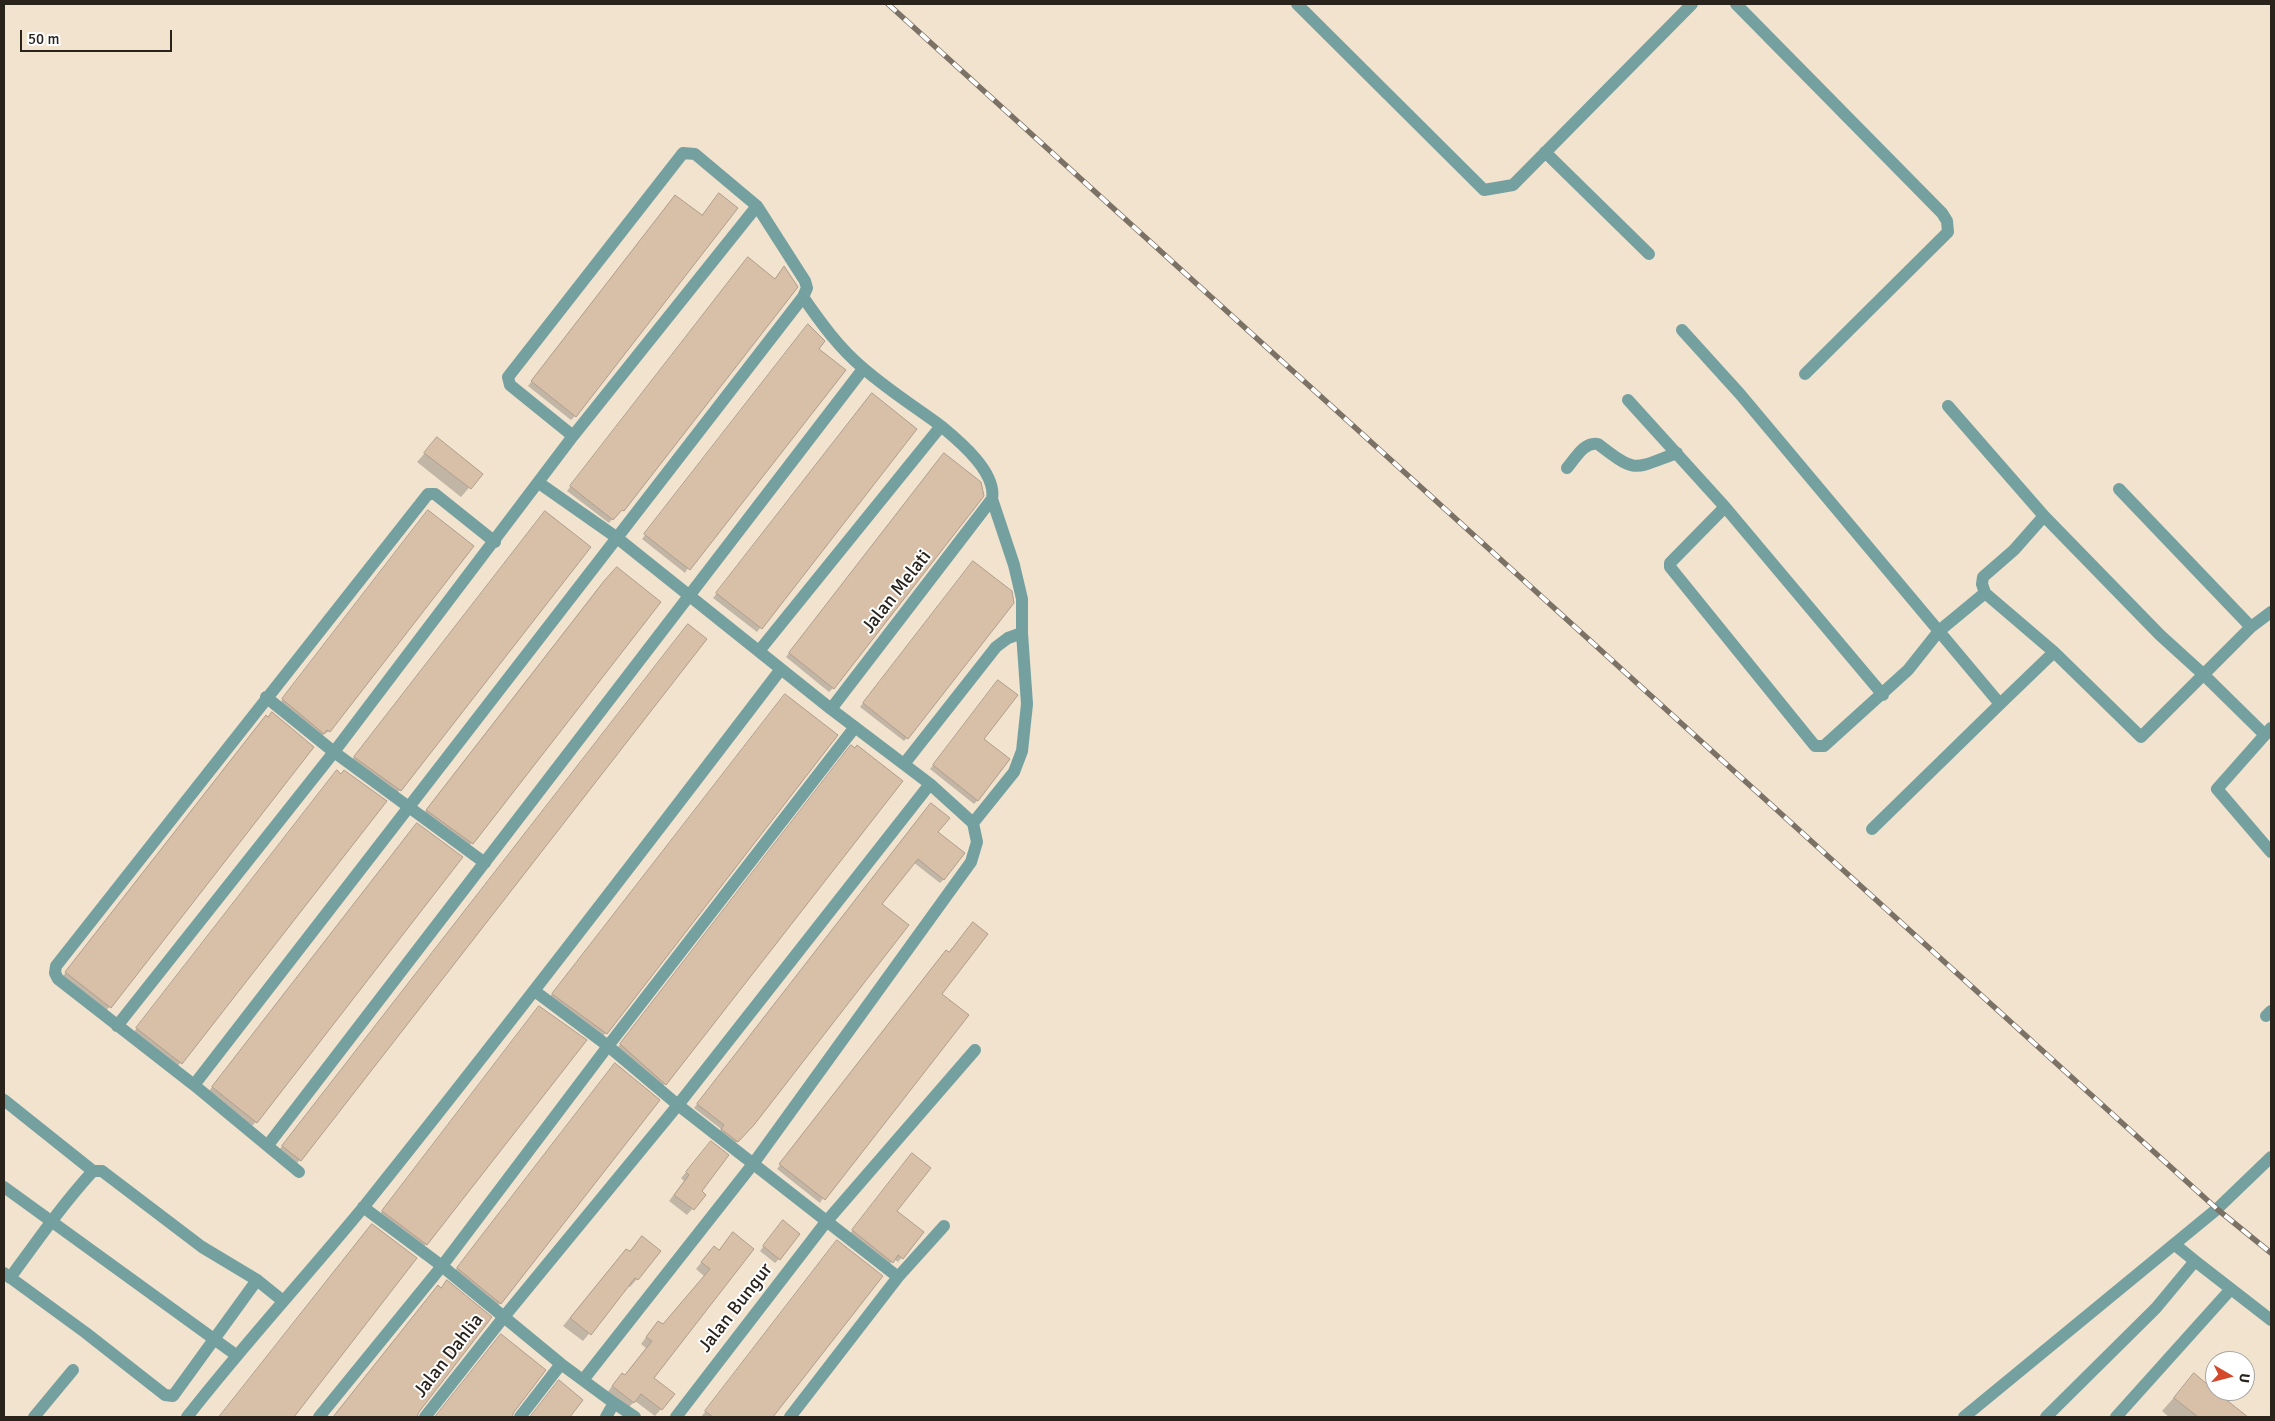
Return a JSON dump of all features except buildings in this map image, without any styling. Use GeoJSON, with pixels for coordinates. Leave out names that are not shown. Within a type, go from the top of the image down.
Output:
{"type":"FeatureCollection","features":[{"type":"Feature","properties":{"kind":"street"},"geometry":{"type":"LineString","coordinates":[[1297,4],[1484,190],[1513,185],[1692,4]]}},
{"type":"Feature","properties":{"kind":"street"},"geometry":{"type":"LineString","coordinates":[[1736,4],[1942,213],[1947,221],[1948,232],[1805,374]]}},
{"type":"Feature","properties":{"kind":"street"},"geometry":{"type":"LineString","coordinates":[[1545,152],[1649,254]]}},
{"type":"Feature","properties":{"kind":"street"},"geometry":{"type":"LineString","coordinates":[[194,1084],[803,297],[806,288],[805,281],[757,206],[695,154],[683,153],[508,377],[510,385],[573,436]]}},
{"type":"Feature","properties":{"kind":"street"},"geometry":{"type":"LineString","coordinates":[[117,1026],[334,752],[495,542],[573,436],[757,206]]}},
{"type":"Feature","properties":{"kind":"street"},"geometry":{"type":"LineString","coordinates":[[803,297],[822,324],[864,369],[941,426],[970,451],[990,482],[994,492],[992,499],[1014,564],[1022,599],[1022,633],[1027,704],[1022,751],[1014,772],[972,823]]}},
{"type":"Feature","properties":{"kind":"street"},"geometry":{"type":"LineString","coordinates":[[1682,330],[1740,394],[2000,704]]}},
{"type":"Feature","properties":{"kind":"street"},"geometry":{"type":"LineString","coordinates":[[268,1145],[688,595],[864,369]]}},
{"type":"Feature","properties":{"kind":"street"},"geometry":{"type":"LineString","coordinates":[[1628,400],[1725,508],[1883,695]]}},
{"type":"Feature","properties":{"kind":"street"},"geometry":{"type":"LineString","coordinates":[[1948,406],[2044,516],[2160,635],[2268,732],[2217,789],[2271,852]]}},
{"type":"Feature","properties":{"kind":"street"},"geometry":{"type":"LineString","coordinates":[[759,651],[941,426]]}},
{"type":"Feature","properties":{"kind":"street"},"geometry":{"type":"LineString","coordinates":[[1567,468],[1587,445],[1593,443],[1598,444],[1627,466],[1644,466],[1677,453]]}},
{"type":"Feature","properties":{"kind":"street"},"geometry":{"type":"LineString","coordinates":[[539,483],[616,537],[831,709],[930,784],[972,823],[977,842],[971,862],[754,1164],[583,1380]]}},
{"type":"Feature","properties":{"kind":"street"},"geometry":{"type":"LineString","coordinates":[[2119,489],[2251,627]]}},
{"type":"Feature","properties":{"kind":"street"},"geometry":{"type":"LineString","coordinates":[[299,1172],[194,1084],[58,979],[55,973],[56,966],[266,697],[428,494],[435,494],[495,542]]}},
{"type":"Feature","properties":{"kind":"street","name":"Jalan Melati"},"geometry":{"type":"LineString","coordinates":[[831,709],[992,499]]}},
{"type":"Feature","properties":{"kind":"street"},"geometry":{"type":"LineString","coordinates":[[1725,508],[1670,563],[1670,567],[1815,746],[1824,746],[1883,695],[1908,670],[1939,630],[1985,593]]}},
{"type":"Feature","properties":{"kind":"street"},"geometry":{"type":"LineString","coordinates":[[2044,516],[2014,550],[1983,578],[1982,584],[1985,593],[2054,652],[2141,737],[2251,627],[2271,612]]}},
{"type":"Feature","properties":{"kind":"street"},"geometry":{"type":"LineString","coordinates":[[904,764],[996,646],[1008,638],[1022,633]]}},
{"type":"Feature","properties":{"kind":"street"},"geometry":{"type":"LineString","coordinates":[[1872,829],[2054,652]]}},
{"type":"Feature","properties":{"kind":"street"},"geometry":{"type":"LineString","coordinates":[[187,1417],[236,1355],[363,1207],[536,992],[781,669]]}},
{"type":"Feature","properties":{"kind":"street"},"geometry":{"type":"LineString","coordinates":[[266,697],[334,752],[485,863]]}},
{"type":"Feature","properties":{"kind":"street"},"geometry":{"type":"LineString","coordinates":[[319,1417],[442,1266],[608,1046],[855,727]]}},
{"type":"Feature","properties":{"kind":"street","name":"Jalan Dahlia"},"geometry":{"type":"LineString","coordinates":[[425,1417],[503,1318],[678,1105],[930,784]]}},
{"type":"Feature","properties":{"kind":"street"},"geometry":{"type":"LineString","coordinates":[[536,992],[608,1046],[678,1105],[898,1277]]}},
{"type":"Feature","properties":{"kind":"street","name":"Jalan Bungur"},"geometry":{"type":"LineString","coordinates":[[676,1417],[826,1222],[974,1050]]}},
{"type":"Feature","properties":{"kind":"street"},"geometry":{"type":"LineString","coordinates":[[4,1100],[93,1171],[106,1173],[202,1247],[257,1280],[283,1301]]}},
{"type":"Feature","properties":{"kind":"street"},"geometry":{"type":"LineString","coordinates":[[1964,1417],[2217,1209],[2271,1157]]}},
{"type":"Feature","properties":{"kind":"street"},"geometry":{"type":"LineString","coordinates":[[93,1171],[7,1275],[86,1333],[165,1395],[173,1396],[212,1339],[257,1280]]}},
{"type":"Feature","properties":{"kind":"street"},"geometry":{"type":"LineString","coordinates":[[4,1187],[236,1355]]}},
{"type":"Feature","properties":{"kind":"street"},"geometry":{"type":"LineString","coordinates":[[363,1207],[442,1266],[561,1364],[635,1417]]}},
{"type":"Feature","properties":{"kind":"street"},"geometry":{"type":"LineString","coordinates":[[790,1417],[898,1277],[944,1226]]}},
{"type":"Feature","properties":{"kind":"street"},"geometry":{"type":"LineString","coordinates":[[2174,1244],[2271,1320]]}},
{"type":"Feature","properties":{"kind":"street"},"geometry":{"type":"LineString","coordinates":[[2046,1417],[2156,1308],[2195,1261]]}},
{"type":"Feature","properties":{"kind":"street"},"geometry":{"type":"LineString","coordinates":[[2116,1417],[2231,1289]]}},
{"type":"Feature","properties":{"kind":"street"},"geometry":{"type":"LineString","coordinates":[[520,1417],[561,1364]]}},
{"type":"Feature","properties":{"kind":"street"},"geometry":{"type":"LineString","coordinates":[[34,1417],[73,1370]]}},
{"type":"Feature","properties":{"kind":"street"},"geometry":{"type":"LineString","coordinates":[[606,1417],[614,1403]]}},
{"type":"Feature","properties":{"kind":"railway"},"geometry":{"type":"LineString","coordinates":[[888,4],[2217,1209],[2271,1253]]}}]}
